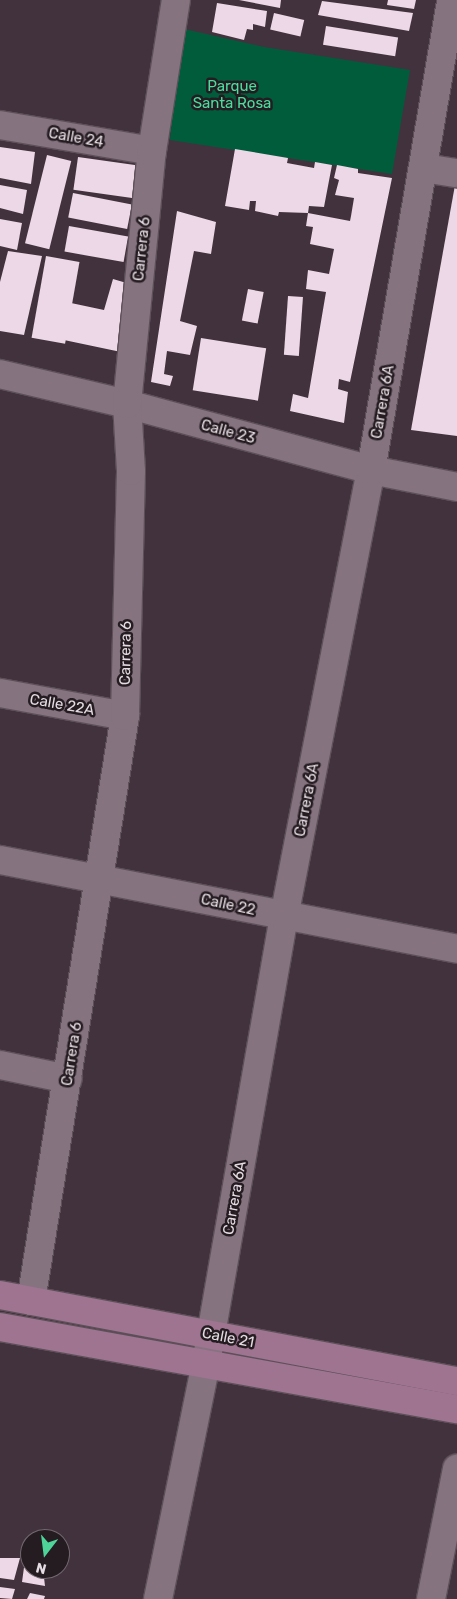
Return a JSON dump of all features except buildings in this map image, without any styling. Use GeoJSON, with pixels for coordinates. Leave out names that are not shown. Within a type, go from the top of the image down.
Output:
{"type":"FeatureCollection","features":[{"type":"Feature","properties":{"kind":"main road","name":"Calle 21"},"geometry":{"type":"LineString","coordinates":[[0,1295],[457,1381]]}},
{"type":"Feature","properties":{"kind":"main road","name":"Calle 21"},"geometry":{"type":"LineString","coordinates":[[0,1327],[457,1409]]}},
{"type":"Feature","properties":{"kind":"street","name":"Carrera 6"},"geometry":{"type":"LineString","coordinates":[[31,1301],[125,716],[130,471],[127,404],[152,151],[176,0]]}},
{"type":"Feature","properties":{"kind":"street","name":"Carrera 6A"},"geometry":{"type":"LineString","coordinates":[[158,1599],[206,1363],[284,917],[372,470],[451,0]]}},
{"type":"Feature","properties":{"kind":"street","name":"Calle 24"},"geometry":{"type":"LineString","coordinates":[[0,125],[152,151]]}},
{"type":"Feature","properties":{"kind":"street"},"geometry":{"type":"LineString","coordinates":[[424,168],[457,174]]}},
{"type":"Feature","properties":{"kind":"street","name":"Calle 23"},"geometry":{"type":"LineString","coordinates":[[0,374],[127,404],[372,470],[457,487]]}},
{"type":"Feature","properties":{"kind":"street","name":"Calle 22A"},"geometry":{"type":"LineString","coordinates":[[0,693],[125,716]]}},
{"type":"Feature","properties":{"kind":"street","name":"Calle 22"},"geometry":{"type":"LineString","coordinates":[[0,860],[284,917],[457,949]]}},
{"type":"Feature","properties":{"kind":"street"},"geometry":{"type":"LineString","coordinates":[[0,1065],[68,1079]]}},
{"type":"Feature","properties":{"kind":"street"},"geometry":{"type":"LineString","coordinates":[[431,1599],[457,1469]]}},
{"type":"Feature","properties":{"kind":"green space","name":"Parque Santa Rosa"},"geometry":{"type":"Polygon","coordinates":[[[184,29],[264,47],[410,70],[392,174],[170,140],[178,53],[184,29]]]}}]}
